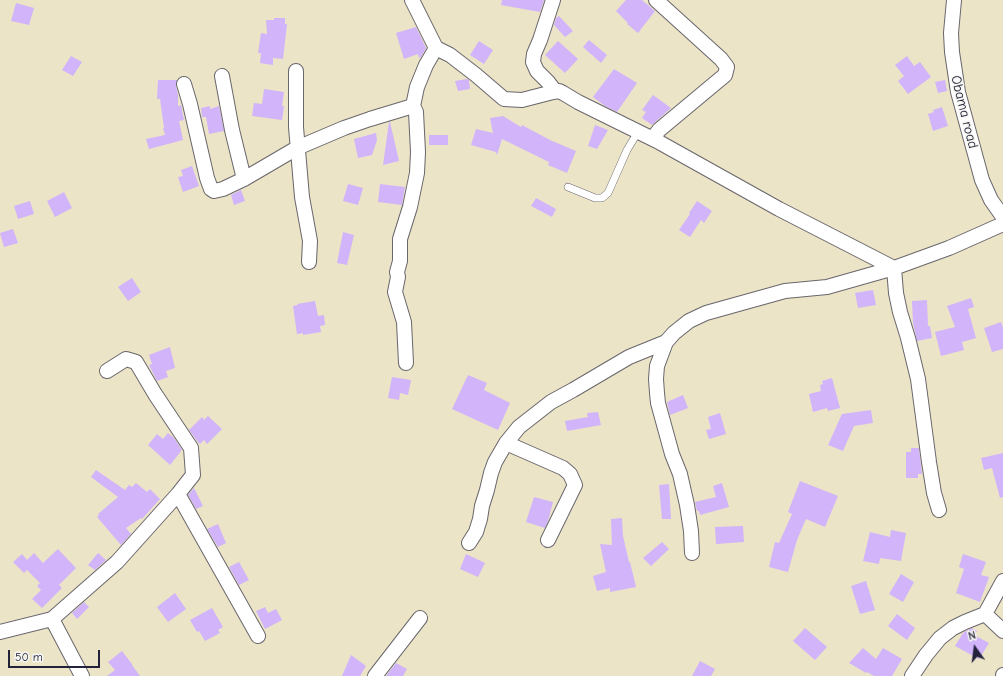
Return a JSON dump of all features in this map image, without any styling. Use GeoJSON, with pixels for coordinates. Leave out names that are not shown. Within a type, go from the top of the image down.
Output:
{"type":"FeatureCollection","features":[{"type":"Feature","properties":{"kind":"street"},"geometry":{"type":"LineString","coordinates":[[412,0],[436,48],[450,55],[504,99],[522,100],[555,91],[562,93],[656,141],[778,209],[894,268]]}},
{"type":"Feature","properties":{"kind":"street"},"geometry":{"type":"LineString","coordinates":[[553,0],[534,54],[533,62],[537,71],[555,91]]}},
{"type":"Feature","properties":{"kind":"street"},"geometry":{"type":"LineString","coordinates":[[656,0],[721,59],[727,67],[725,75],[659,130],[656,134],[656,141]]}},
{"type":"Feature","properties":{"kind":"street","name":"Obama road"},"geometry":{"type":"LineString","coordinates":[[954,0],[951,33],[952,52],[958,92],[982,180],[991,200],[1003,217]]}},
{"type":"Feature","properties":{"kind":"street"},"geometry":{"type":"LineString","coordinates":[[406,363],[404,322],[395,292],[398,276],[397,272],[400,261],[400,239],[410,207],[416,173],[418,152],[416,112],[413,106],[417,87],[426,65],[436,48]]}},
{"type":"Feature","properties":{"kind":"street"},"geometry":{"type":"LineString","coordinates":[[296,71],[297,148],[302,197],[310,241],[309,262]]}},
{"type":"Feature","properties":{"kind":"street"},"geometry":{"type":"LineString","coordinates":[[222,76],[232,130],[244,179]]}},
{"type":"Feature","properties":{"kind":"street"},"geometry":{"type":"LineString","coordinates":[[184,84],[207,178],[211,189],[214,191],[224,189],[244,179],[297,148],[357,124],[413,106]]}},
{"type":"Feature","properties":{"kind":"street"},"geometry":{"type":"LineString","coordinates":[[692,553],[691,531],[680,474],[657,398],[656,366],[666,342],[674,333],[689,321],[706,313],[785,291],[828,287],[894,268],[949,248],[1003,224]]}},
{"type":"Feature","properties":{"kind":"street"},"geometry":{"type":"LineString","coordinates":[[894,268],[896,293],[900,312],[918,379],[928,462],[934,494],[939,510]]}},
{"type":"Feature","properties":{"kind":"street"},"geometry":{"type":"LineString","coordinates":[[469,543],[476,532],[491,473],[506,443],[519,427],[551,402],[629,357],[666,342]]}},
{"type":"Feature","properties":{"kind":"street"},"geometry":{"type":"LineString","coordinates":[[0,632],[52,619],[117,562],[178,494],[193,475],[191,448],[155,394],[136,362],[126,359],[107,371]]}},
{"type":"Feature","properties":{"kind":"street"},"geometry":{"type":"LineString","coordinates":[[506,443],[563,468],[570,474],[575,485],[548,540]]}},
{"type":"Feature","properties":{"kind":"street"},"geometry":{"type":"LineString","coordinates":[[178,494],[258,636]]}},
{"type":"Feature","properties":{"kind":"street"},"geometry":{"type":"LineString","coordinates":[[912,676],[940,638],[953,628],[985,614],[1003,580]]}},
{"type":"Feature","properties":{"kind":"street"},"geometry":{"type":"LineString","coordinates":[[985,614],[1003,631]]}},
{"type":"Feature","properties":{"kind":"street"},"geometry":{"type":"LineString","coordinates":[[375,676],[420,618]]}},
{"type":"Feature","properties":{"kind":"street"},"geometry":{"type":"LineString","coordinates":[[52,619],[82,676]]}},
{"type":"Feature","properties":{"kind":"lane"},"geometry":{"type":"LineString","coordinates":[[568,187],[595,198],[602,198],[608,193],[627,150],[638,132]]}},
{"type":"Feature","properties":{"kind":"building"},"geometry":{"type":"Polygon","coordinates":[[[502,0],[544,0],[540,12],[501,5],[502,0]]]}},
{"type":"Feature","properties":{"kind":"building"},"geometry":{"type":"Polygon","coordinates":[[[626,0],[642,0],[655,11],[638,33],[627,24],[628,23],[616,11],[626,0]]]}},
{"type":"Feature","properties":{"kind":"building"},"geometry":{"type":"Polygon","coordinates":[[[16,3],[34,8],[29,25],[11,21],[16,3]]]}},
{"type":"Feature","properties":{"kind":"building"},"geometry":{"type":"Polygon","coordinates":[[[559,16],[573,31],[565,37],[554,25],[556,18],[559,16]]]}},
{"type":"Feature","properties":{"kind":"building"},"geometry":{"type":"Polygon","coordinates":[[[274,18],[285,18],[285,24],[287,24],[283,59],[273,58],[273,65],[260,63],[261,53],[258,53],[261,33],[267,34],[266,20],[274,20],[274,18]]]}},
{"type":"Feature","properties":{"kind":"building"},"geometry":{"type":"Polygon","coordinates":[[[416,27],[426,48],[419,58],[418,54],[404,59],[396,33],[416,27]]]}},
{"type":"Feature","properties":{"kind":"building"},"geometry":{"type":"Polygon","coordinates":[[[589,40],[607,55],[601,63],[583,47],[589,40]]]}},
{"type":"Feature","properties":{"kind":"building"},"geometry":{"type":"Polygon","coordinates":[[[479,41],[493,50],[484,64],[470,55],[479,41]]]}},
{"type":"Feature","properties":{"kind":"building"},"geometry":{"type":"Polygon","coordinates":[[[558,41],[578,59],[565,73],[545,55],[558,41]]]}},
{"type":"Feature","properties":{"kind":"building"},"geometry":{"type":"Polygon","coordinates":[[[71,56],[82,62],[73,76],[62,70],[71,56]]]}},
{"type":"Feature","properties":{"kind":"building"},"geometry":{"type":"Polygon","coordinates":[[[907,56],[914,66],[920,62],[931,77],[908,94],[898,81],[904,76],[895,65],[907,56]]]}},
{"type":"Feature","properties":{"kind":"building"},"geometry":{"type":"Polygon","coordinates":[[[614,69],[637,83],[617,112],[605,106],[593,97],[614,69]]]}},
{"type":"Feature","properties":{"kind":"building"},"geometry":{"type":"Polygon","coordinates":[[[158,80],[177,80],[176,86],[178,106],[181,105],[184,120],[179,121],[183,140],[149,149],[146,139],[165,135],[160,99],[157,99],[158,80]]]}},
{"type":"Feature","properties":{"kind":"building"},"geometry":{"type":"Polygon","coordinates":[[[469,80],[470,89],[458,91],[455,81],[469,80]]]}},
{"type":"Feature","properties":{"kind":"building"},"geometry":{"type":"Polygon","coordinates":[[[945,80],[947,91],[938,93],[935,82],[945,80]]]}},
{"type":"Feature","properties":{"kind":"building"},"geometry":{"type":"Polygon","coordinates":[[[264,89],[284,92],[282,120],[252,116],[254,103],[262,104],[264,89]]]}},
{"type":"Feature","properties":{"kind":"building"},"geometry":{"type":"Polygon","coordinates":[[[653,95],[671,108],[652,125],[642,118],[646,112],[642,110],[653,95]]]}},
{"type":"Feature","properties":{"kind":"building"},"geometry":{"type":"Polygon","coordinates":[[[210,106],[210,109],[219,106],[224,131],[209,134],[206,117],[202,117],[201,108],[210,106]]]}},
{"type":"Feature","properties":{"kind":"building"},"geometry":{"type":"Polygon","coordinates":[[[942,107],[948,126],[933,131],[928,114],[934,112],[933,110],[942,107]]]}},
{"type":"Feature","properties":{"kind":"building"},"geometry":{"type":"Polygon","coordinates":[[[503,116],[521,127],[522,125],[550,140],[576,151],[567,173],[548,165],[549,162],[502,139],[497,155],[496,152],[471,145],[476,129],[493,133],[490,118],[503,116]]]}},
{"type":"Feature","properties":{"kind":"building"},"geometry":{"type":"Polygon","coordinates":[[[389,122],[399,161],[383,165],[389,122]]]}},
{"type":"Feature","properties":{"kind":"building"},"geometry":{"type":"Polygon","coordinates":[[[595,125],[608,130],[597,149],[588,146],[595,125]]]}},
{"type":"Feature","properties":{"kind":"building"},"geometry":{"type":"Polygon","coordinates":[[[376,133],[377,140],[372,155],[358,158],[354,139],[376,133]]]}},
{"type":"Feature","properties":{"kind":"building"},"geometry":{"type":"Polygon","coordinates":[[[429,135],[448,135],[448,145],[429,145],[429,135]]]}},
{"type":"Feature","properties":{"kind":"building"},"geometry":{"type":"Polygon","coordinates":[[[192,166],[199,186],[183,192],[178,177],[183,176],[181,170],[192,166]]]}},
{"type":"Feature","properties":{"kind":"building"},"geometry":{"type":"Polygon","coordinates":[[[348,184],[363,188],[358,205],[343,201],[348,184]]]}},
{"type":"Feature","properties":{"kind":"building"},"geometry":{"type":"Polygon","coordinates":[[[380,184],[405,187],[402,205],[378,202],[380,184]]]}},
{"type":"Feature","properties":{"kind":"building"},"geometry":{"type":"Polygon","coordinates":[[[241,190],[245,201],[234,205],[231,195],[241,190]]]}},
{"type":"Feature","properties":{"kind":"building"},"geometry":{"type":"Polygon","coordinates":[[[64,192],[72,208],[55,217],[47,201],[64,192]]]}},
{"type":"Feature","properties":{"kind":"building"},"geometry":{"type":"Polygon","coordinates":[[[536,198],[556,209],[552,217],[531,206],[536,198]]]}},
{"type":"Feature","properties":{"kind":"building"},"geometry":{"type":"Polygon","coordinates":[[[30,201],[34,214],[18,219],[14,206],[30,201]]]}},
{"type":"Feature","properties":{"kind":"building"},"geometry":{"type":"Polygon","coordinates":[[[697,201],[712,211],[704,223],[701,220],[690,237],[679,230],[697,201]]]}},
{"type":"Feature","properties":{"kind":"building"},"geometry":{"type":"Polygon","coordinates":[[[13,229],[18,243],[4,247],[0,233],[13,229]]]}},
{"type":"Feature","properties":{"kind":"building"},"geometry":{"type":"Polygon","coordinates":[[[343,232],[354,235],[347,265],[337,263],[343,232]]]}},
{"type":"Feature","properties":{"kind":"building"},"geometry":{"type":"Polygon","coordinates":[[[132,278],[141,292],[128,301],[118,287],[132,278]]]}},
{"type":"Feature","properties":{"kind":"building"},"geometry":{"type":"Polygon","coordinates":[[[873,290],[876,305],[858,308],[855,293],[873,290]]]}},
{"type":"Feature","properties":{"kind":"building"},"geometry":{"type":"Polygon","coordinates":[[[971,298],[974,307],[968,309],[976,338],[962,342],[964,350],[941,356],[935,332],[955,327],[947,306],[971,298]]]}},
{"type":"Feature","properties":{"kind":"building"},"geometry":{"type":"Polygon","coordinates":[[[927,300],[928,326],[930,326],[932,338],[917,341],[913,323],[912,301],[927,300]]]}},
{"type":"Feature","properties":{"kind":"building"},"geometry":{"type":"Polygon","coordinates":[[[315,301],[318,316],[324,315],[325,325],[320,326],[321,332],[303,335],[303,333],[297,334],[293,306],[315,301]]]}},
{"type":"Feature","properties":{"kind":"building"},"geometry":{"type":"Polygon","coordinates":[[[1001,322],[1003,328],[1003,349],[992,352],[984,328],[1001,322]]]}},
{"type":"Feature","properties":{"kind":"building"},"geometry":{"type":"Polygon","coordinates":[[[170,347],[175,368],[166,371],[168,377],[157,381],[149,365],[152,364],[149,355],[170,347]]]}},
{"type":"Feature","properties":{"kind":"building"},"geometry":{"type":"Polygon","coordinates":[[[468,375],[487,383],[484,390],[510,403],[498,430],[452,409],[468,375]]]}},
{"type":"Feature","properties":{"kind":"building"},"geometry":{"type":"Polygon","coordinates":[[[392,377],[411,380],[408,395],[400,393],[399,400],[388,398],[392,377]]]}},
{"type":"Feature","properties":{"kind":"building"},"geometry":{"type":"Polygon","coordinates":[[[832,378],[840,408],[828,411],[827,408],[813,412],[809,394],[821,391],[820,385],[823,384],[822,381],[832,378]]]}},
{"type":"Feature","properties":{"kind":"building"},"geometry":{"type":"Polygon","coordinates":[[[683,395],[688,408],[670,415],[667,402],[683,395]]]}},
{"type":"Feature","properties":{"kind":"building"},"geometry":{"type":"Polygon","coordinates":[[[871,410],[873,423],[854,426],[843,451],[828,445],[842,414],[871,410]]]}},
{"type":"Feature","properties":{"kind":"building"},"geometry":{"type":"Polygon","coordinates":[[[598,412],[601,425],[567,431],[565,421],[588,417],[587,413],[598,412]]]}},
{"type":"Feature","properties":{"kind":"building"},"geometry":{"type":"Polygon","coordinates":[[[720,413],[726,434],[709,439],[706,430],[711,429],[708,417],[720,413]]]}},
{"type":"Feature","properties":{"kind":"building"},"geometry":{"type":"Polygon","coordinates":[[[208,416],[222,429],[207,444],[204,440],[200,444],[189,430],[202,417],[204,420],[208,416]]]}},
{"type":"Feature","properties":{"kind":"building"},"geometry":{"type":"Polygon","coordinates":[[[168,433],[174,438],[182,450],[170,465],[148,445],[157,434],[163,439],[168,433]]]}},
{"type":"Feature","properties":{"kind":"building"},"geometry":{"type":"Polygon","coordinates":[[[911,448],[919,448],[922,474],[918,474],[918,478],[906,478],[906,452],[911,452],[911,448]]]}},
{"type":"Feature","properties":{"kind":"building"},"geometry":{"type":"Polygon","coordinates":[[[1003,453],[1003,497],[1000,498],[992,468],[984,470],[981,458],[1003,453]]]}},
{"type":"Feature","properties":{"kind":"building"},"geometry":{"type":"Polygon","coordinates":[[[96,470],[125,490],[129,485],[132,487],[136,483],[147,492],[150,489],[160,499],[142,519],[141,518],[126,528],[131,534],[121,545],[97,517],[99,515],[98,514],[118,497],[91,477],[96,470]]]}},
{"type":"Feature","properties":{"kind":"building"},"geometry":{"type":"Polygon","coordinates":[[[800,481],[838,496],[825,527],[806,519],[797,540],[788,572],[769,567],[775,542],[779,543],[792,514],[788,512],[800,481]]]}},
{"type":"Feature","properties":{"kind":"building"},"geometry":{"type":"Polygon","coordinates":[[[722,483],[729,507],[700,515],[699,511],[697,511],[695,502],[716,497],[713,486],[722,483]]]}},
{"type":"Feature","properties":{"kind":"building"},"geometry":{"type":"Polygon","coordinates":[[[669,484],[671,519],[662,519],[659,485],[669,484]]]}},
{"type":"Feature","properties":{"kind":"building"},"geometry":{"type":"Polygon","coordinates":[[[194,488],[203,506],[196,509],[188,495],[194,488]]]}},
{"type":"Feature","properties":{"kind":"building"},"geometry":{"type":"Polygon","coordinates":[[[534,497],[553,502],[545,528],[526,522],[534,497]]]}},
{"type":"Feature","properties":{"kind":"building"},"geometry":{"type":"Polygon","coordinates":[[[622,518],[623,536],[636,587],[610,592],[610,588],[597,591],[593,576],[606,572],[600,544],[612,545],[611,519],[622,518]]]}},
{"type":"Feature","properties":{"kind":"building"},"geometry":{"type":"Polygon","coordinates":[[[218,524],[226,543],[218,547],[207,529],[218,524]]]}},
{"type":"Feature","properties":{"kind":"building"},"geometry":{"type":"Polygon","coordinates":[[[743,526],[744,542],[716,544],[715,527],[743,526]]]}},
{"type":"Feature","properties":{"kind":"building"},"geometry":{"type":"Polygon","coordinates":[[[891,530],[906,533],[901,561],[880,558],[879,564],[863,561],[870,532],[890,537],[891,530]]]}},
{"type":"Feature","properties":{"kind":"building"},"geometry":{"type":"Polygon","coordinates":[[[662,542],[669,549],[651,566],[643,558],[662,542]]]}},
{"type":"Feature","properties":{"kind":"building"},"geometry":{"type":"Polygon","coordinates":[[[58,549],[76,568],[59,585],[62,588],[42,608],[32,599],[41,590],[37,586],[40,583],[27,570],[24,573],[13,562],[22,554],[27,560],[34,553],[43,563],[58,549]]]}},
{"type":"Feature","properties":{"kind":"building"},"geometry":{"type":"Polygon","coordinates":[[[98,553],[106,560],[95,570],[88,565],[98,553]]]}},
{"type":"Feature","properties":{"kind":"building"},"geometry":{"type":"Polygon","coordinates":[[[466,554],[485,563],[478,577],[460,569],[466,554]]]}},
{"type":"Feature","properties":{"kind":"building"},"geometry":{"type":"Polygon","coordinates":[[[963,554],[986,562],[981,575],[989,577],[980,602],[956,593],[964,569],[959,567],[963,554]]]}},
{"type":"Feature","properties":{"kind":"building"},"geometry":{"type":"Polygon","coordinates":[[[239,562],[249,580],[239,585],[229,567],[239,562]]]}},
{"type":"Feature","properties":{"kind":"building"},"geometry":{"type":"Polygon","coordinates":[[[901,574],[914,582],[903,602],[889,594],[901,574]]]}},
{"type":"Feature","properties":{"kind":"building"},"geometry":{"type":"Polygon","coordinates":[[[866,581],[875,610],[860,614],[851,586],[866,581]]]}},
{"type":"Feature","properties":{"kind":"building"},"geometry":{"type":"Polygon","coordinates":[[[175,593],[186,609],[168,622],[157,607],[175,593]]]}},
{"type":"Feature","properties":{"kind":"building"},"geometry":{"type":"Polygon","coordinates":[[[84,602],[89,607],[77,619],[72,613],[84,602]]]}},
{"type":"Feature","properties":{"kind":"building"},"geometry":{"type":"Polygon","coordinates":[[[265,607],[268,613],[276,609],[282,620],[265,629],[256,611],[265,607]]]}},
{"type":"Feature","properties":{"kind":"building"},"geometry":{"type":"Polygon","coordinates":[[[212,608],[223,627],[218,630],[220,633],[205,641],[199,631],[197,632],[190,620],[212,608]]]}},
{"type":"Feature","properties":{"kind":"building"},"geometry":{"type":"Polygon","coordinates":[[[897,614],[915,628],[907,640],[888,626],[897,614]]]}},
{"type":"Feature","properties":{"kind":"building"},"geometry":{"type":"Polygon","coordinates":[[[805,628],[827,647],[815,660],[793,641],[805,628]]]}},
{"type":"Feature","properties":{"kind":"building"},"geometry":{"type":"Polygon","coordinates":[[[972,628],[977,631],[974,635],[989,643],[979,659],[955,646],[963,633],[972,628]]]}},
{"type":"Feature","properties":{"kind":"building"},"geometry":{"type":"Polygon","coordinates":[[[863,648],[876,659],[883,648],[902,659],[892,676],[874,676],[849,663],[863,648]]]}},
{"type":"Feature","properties":{"kind":"building"},"geometry":{"type":"Polygon","coordinates":[[[122,651],[140,676],[107,676],[115,670],[108,662],[122,651]]]}},
{"type":"Feature","properties":{"kind":"building"},"geometry":{"type":"Polygon","coordinates":[[[351,655],[366,666],[360,676],[342,676],[351,655]]]}},
{"type":"Feature","properties":{"kind":"building"},"geometry":{"type":"Polygon","coordinates":[[[700,661],[715,669],[711,676],[692,676],[700,661]]]}},
{"type":"Feature","properties":{"kind":"building"},"geometry":{"type":"Polygon","coordinates":[[[396,663],[407,669],[403,676],[386,676],[396,663]]]}}]}
